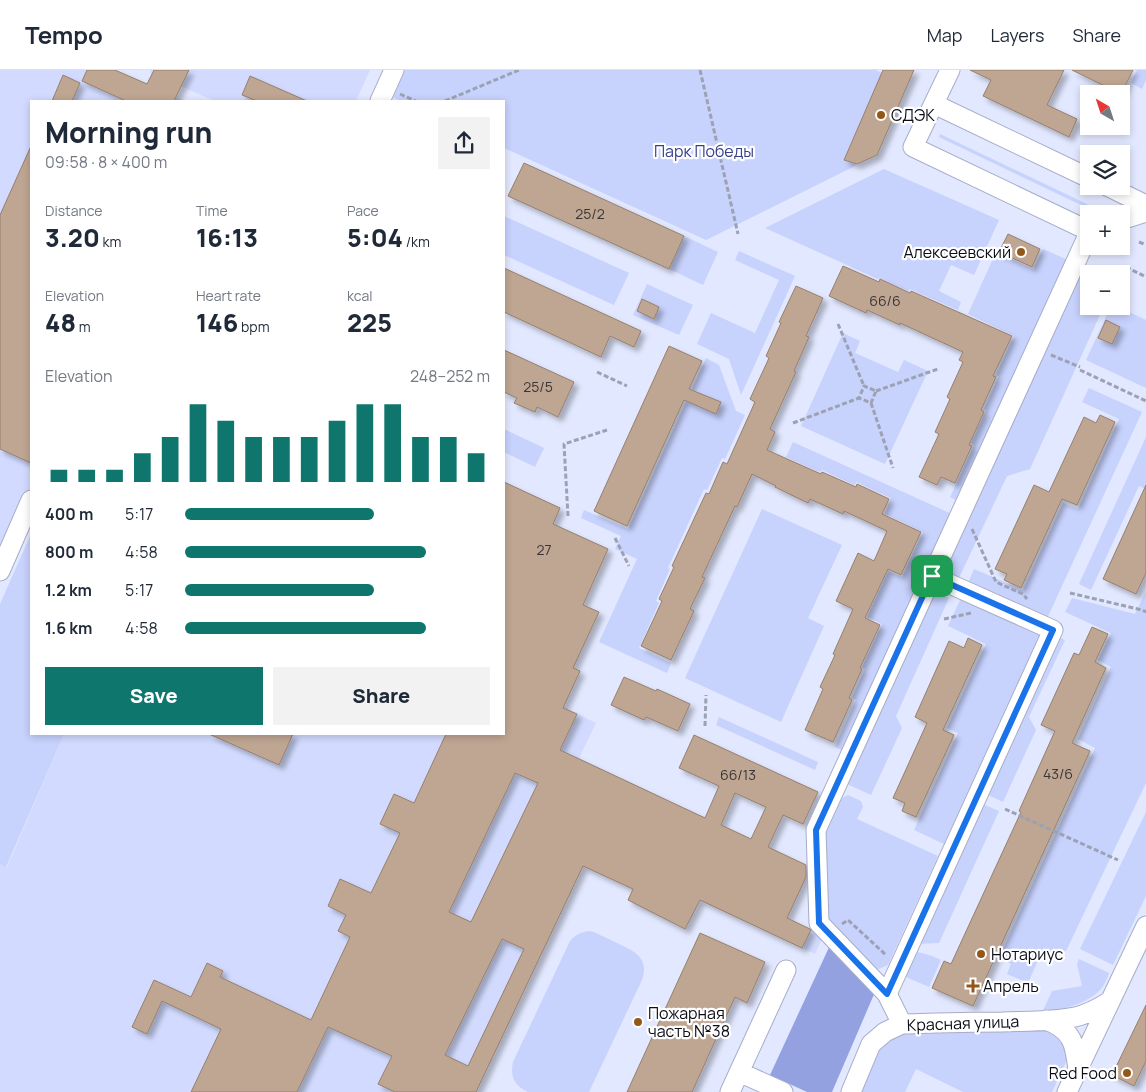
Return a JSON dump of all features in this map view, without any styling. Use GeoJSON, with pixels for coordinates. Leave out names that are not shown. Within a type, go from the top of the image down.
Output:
{"type":"FeatureCollection","features":[{"type":"Feature","properties":{"kind":"street"},"geometry":{"type":"LineString","coordinates":[[380,100],[394,70]]}},
{"type":"Feature","properties":{"kind":"street"},"geometry":{"type":"LineString","coordinates":[[950,70],[913,147],[1080,228]]}},
{"type":"Feature","properties":{"kind":"street"},"geometry":{"type":"LineString","coordinates":[[934,104],[1080,174]]}},
{"type":"Feature","properties":{"kind":"street"},"geometry":{"type":"LineString","coordinates":[[1125,195],[1146,205]]}},
{"type":"Feature","properties":{"kind":"street"},"geometry":{"type":"LineString","coordinates":[[1130,217],[1146,212]]}},
{"type":"Feature","properties":{"kind":"street"},"geometry":{"type":"LineString","coordinates":[[902,1024],[887,994],[819,923],[816,830],[1080,252]]}},
{"type":"Feature","properties":{"kind":"street"},"geometry":{"type":"LineString","coordinates":[[0,571],[30,502]]}},
{"type":"Feature","properties":{"kind":"street"},"geometry":{"type":"LineString","coordinates":[[887,994],[1053,630],[932,576]]}},
{"type":"Feature","properties":{"kind":"street"},"geometry":{"type":"LineString","coordinates":[[1067,1092],[1146,926]]}},
{"type":"Feature","properties":{"kind":"street"},"geometry":{"type":"LineString","coordinates":[[730,1092],[786,970]]}},
{"type":"Feature","properties":{"kind":"street","name":"Красная улица"},"geometry":{"type":"LineString","coordinates":[[851,1092],[871,1044],[885,1032],[902,1024],[1046,1020],[1075,1017],[1086,1014],[1110,1001]]}},
{"type":"Feature","properties":{"kind":"street"},"geometry":{"type":"LineString","coordinates":[[1046,1020],[1059,1025],[1071,1038],[1076,1052],[1078,1070]]}},
{"type":"Feature","properties":{"kind":"street"},"geometry":{"type":"LineString","coordinates":[[739,1072],[783,1092]]}},
{"type":"Feature","properties":{"kind":"path"},"geometry":{"type":"LineString","coordinates":[[447,100],[519,70]]}},
{"type":"Feature","properties":{"kind":"path"},"geometry":{"type":"LineString","coordinates":[[700,70],[738,234]]}},
{"type":"Feature","properties":{"kind":"path"},"geometry":{"type":"LineString","coordinates":[[1139,242],[1146,245]]}},
{"type":"Feature","properties":{"kind":"path"},"geometry":{"type":"LineString","coordinates":[[1130,269],[1146,277]]}},
{"type":"Feature","properties":{"kind":"path"},"geometry":{"type":"LineString","coordinates":[[838,324],[864,386],[876,391],[938,369]]}},
{"type":"Feature","properties":{"kind":"path"},"geometry":{"type":"LineString","coordinates":[[1036,348],[1146,401]]}},
{"type":"Feature","properties":{"kind":"path"},"geometry":{"type":"LineString","coordinates":[[597,372],[627,386]]}},
{"type":"Feature","properties":{"kind":"path"},"geometry":{"type":"LineString","coordinates":[[859,398],[864,386]]}},
{"type":"Feature","properties":{"kind":"path"},"geometry":{"type":"LineString","coordinates":[[876,391],[871,403],[893,468]]}},
{"type":"Feature","properties":{"kind":"path"},"geometry":{"type":"LineString","coordinates":[[793,423],[859,398],[871,403]]}},
{"type":"Feature","properties":{"kind":"path"},"geometry":{"type":"LineString","coordinates":[[568,516],[564,444],[607,430]]}},
{"type":"Feature","properties":{"kind":"path"},"geometry":{"type":"LineString","coordinates":[[963,509],[996,582],[1023,594]]}},
{"type":"Feature","properties":{"kind":"path"},"geometry":{"type":"LineString","coordinates":[[616,538],[629,566]]}},
{"type":"Feature","properties":{"kind":"path"},"geometry":{"type":"LineString","coordinates":[[1070,593],[1146,612]]}},
{"type":"Feature","properties":{"kind":"path"},"geometry":{"type":"LineString","coordinates":[[705,726],[706,696]]}},
{"type":"Feature","properties":{"kind":"path"},"geometry":{"type":"LineString","coordinates":[[1005,808],[1118,860]]}},
{"type":"Feature","properties":{"kind":"path"},"geometry":{"type":"LineString","coordinates":[[830,934],[848,920],[899,968]]}},
{"type":"Feature","properties":{"kind":"shaded area"},"geometry":{"type":"Polygon","coordinates":[[[0,70],[115,70],[183,100],[30,100],[30,488],[0,555],[0,70]]]}},
{"type":"Feature","properties":{"kind":"shaded area"},"geometry":{"type":"Polygon","coordinates":[[[151,70],[370,70],[356,100],[213,100],[150,73],[151,70]]]}},
{"type":"Feature","properties":{"kind":"shaded area"},"geometry":{"type":"Polygon","coordinates":[[[505,482],[560,508],[553,524],[608,549],[583,605],[599,612],[574,668],[580,671],[564,707],[596,723],[579,758],[811,868],[787,918],[824,935],[815,954],[591,849],[476,1092],[0,1092],[0,864],[7,867],[64,735],[505,735],[505,482]]]}},
{"type":"Feature","properties":{"kind":"shaded area"},"geometry":{"type":"Polygon","coordinates":[[[831,943],[875,992],[832,1092],[807,1092],[770,1075],[831,943]]]}},
{"type":"Feature","properties":{"kind":"green space","name":"Парк Победы"},"geometry":{"type":"Polygon","coordinates":[[[404,70],[876,70],[882,73],[844,159],[857,165],[706,240],[505,148],[505,100],[399,100],[393,97],[404,70]]]}},
{"type":"Feature","properties":{"kind":"green space"},"geometry":{"type":"Polygon","coordinates":[[[1137,70],[1146,70],[1146,80],[1142,89],[1131,83],[1137,70]]]}},
{"type":"Feature","properties":{"kind":"green space"},"geometry":{"type":"Polygon","coordinates":[[[940,134],[1089,205],[1081,205],[939,137],[940,134]]]}},
{"type":"Feature","properties":{"kind":"green space"},"geometry":{"type":"Polygon","coordinates":[[[884,169],[999,220],[974,275],[951,265],[939,291],[961,302],[958,310],[910,289],[908,291],[878,279],[765,228],[884,169]]]}},
{"type":"Feature","properties":{"kind":"green space"},"geometry":{"type":"Polygon","coordinates":[[[505,216],[629,273],[614,305],[505,255],[505,216]]]}},
{"type":"Feature","properties":{"kind":"green space"},"geometry":{"type":"Polygon","coordinates":[[[684,236],[718,252],[703,285],[669,269],[684,236]]]}},
{"type":"Feature","properties":{"kind":"green space"},"geometry":{"type":"Polygon","coordinates":[[[1043,249],[1070,261],[960,502],[950,497],[974,445],[971,443],[999,376],[996,375],[1014,336],[968,314],[996,252],[1033,269],[1043,249]]]}},
{"type":"Feature","properties":{"kind":"green space"},"geometry":{"type":"Polygon","coordinates":[[[739,251],[795,276],[741,395],[729,359],[697,344],[711,313],[755,333],[779,280],[735,260],[739,251]]]}},
{"type":"Feature","properties":{"kind":"green space"},"geometry":{"type":"Polygon","coordinates":[[[1080,274],[1080,315],[1100,315],[1030,469],[1007,476],[958,580],[943,573],[1080,274]]]}},
{"type":"Feature","properties":{"kind":"green space"},"geometry":{"type":"Polygon","coordinates":[[[647,284],[693,305],[679,335],[633,315],[647,284]]]}},
{"type":"Feature","properties":{"kind":"green space"},"geometry":{"type":"Polygon","coordinates":[[[1130,312],[1146,320],[1146,388],[1086,360],[1107,315],[1130,315],[1130,312]]]}},
{"type":"Feature","properties":{"kind":"green space"},"geometry":{"type":"Polygon","coordinates":[[[843,333],[860,341],[855,353],[898,372],[904,360],[928,371],[885,464],[801,426],[843,333]]]}},
{"type":"Feature","properties":{"kind":"green space"},"geometry":{"type":"Polygon","coordinates":[[[706,358],[719,365],[736,411],[745,415],[725,459],[722,458],[707,490],[704,489],[668,568],[670,569],[656,601],[659,603],[639,648],[671,663],[667,673],[599,642],[637,559],[615,549],[621,536],[581,518],[584,510],[628,529],[706,358]]]}},
{"type":"Feature","properties":{"kind":"green space"},"geometry":{"type":"Polygon","coordinates":[[[1089,388],[1142,412],[1045,623],[966,588],[974,569],[1023,590],[1063,503],[1078,509],[1119,419],[1082,402],[1089,388]]]}},
{"type":"Feature","properties":{"kind":"green space"},"geometry":{"type":"Polygon","coordinates":[[[505,429],[544,448],[535,467],[505,452],[505,429]]]}},
{"type":"Feature","properties":{"kind":"green space"},"geometry":{"type":"Polygon","coordinates":[[[1146,437],[1146,489],[1139,486],[1091,590],[1079,584],[1146,437]]]}},
{"type":"Feature","properties":{"kind":"green space"},"geometry":{"type":"Polygon","coordinates":[[[793,442],[954,515],[846,752],[835,747],[856,700],[852,698],[865,669],[862,667],[882,624],[867,617],[888,571],[902,577],[923,532],[885,514],[891,498],[856,482],[855,485],[786,457],[793,442]]]}},
{"type":"Feature","properties":{"kind":"green space"},"geometry":{"type":"Polygon","coordinates":[[[762,509],[842,545],[808,618],[824,626],[781,722],[685,678],[762,509]]]}},
{"type":"Feature","properties":{"kind":"green space"},"geometry":{"type":"Polygon","coordinates":[[[30,536],[30,735],[64,735],[6,867],[0,864],[0,604],[30,536]]]}},
{"type":"Feature","properties":{"kind":"green space"},"geometry":{"type":"Polygon","coordinates":[[[1146,591],[1146,783],[1066,951],[1039,958],[1028,983],[1007,974],[1011,964],[999,958],[1095,748],[1078,739],[1111,667],[1098,660],[1111,633],[1065,612],[1072,598],[1135,614],[1146,591]]]}},
{"type":"Feature","properties":{"kind":"green space"},"geometry":{"type":"Polygon","coordinates":[[[935,592],[949,598],[896,716],[902,728],[871,795],[847,784],[935,592]]]}},
{"type":"Feature","properties":{"kind":"green space"},"geometry":{"type":"Polygon","coordinates":[[[962,596],[1041,632],[944,844],[914,830],[958,733],[947,728],[986,644],[948,626],[962,596]]]}},
{"type":"Feature","properties":{"kind":"green space"},"geometry":{"type":"Polygon","coordinates":[[[1054,635],[1065,640],[1029,717],[1036,730],[1003,802],[982,792],[1054,635]]]}},
{"type":"Feature","properties":{"kind":"green space"},"geometry":{"type":"Polygon","coordinates":[[[719,717],[818,762],[815,770],[716,725],[719,717]]]}},
{"type":"Feature","properties":{"kind":"green space"},"geometry":{"type":"Polygon","coordinates":[[[848,795],[861,801],[863,807],[857,819],[938,856],[888,965],[874,971],[827,920],[825,835],[842,798],[848,795]]]}},
{"type":"Feature","properties":{"kind":"green space"},"geometry":{"type":"Polygon","coordinates":[[[978,802],[999,811],[939,943],[913,944],[978,802]]]}},
{"type":"Feature","properties":{"kind":"green space"},"geometry":{"type":"Polygon","coordinates":[[[1146,812],[1146,896],[1113,965],[1080,949],[1146,812]]]}},
{"type":"Feature","properties":{"kind":"green space"},"geometry":{"type":"Polygon","coordinates":[[[589,931],[636,953],[644,966],[642,980],[589,1092],[528,1092],[519,1087],[514,1080],[512,1072],[513,1062],[570,941],[578,934],[589,931]]]}},
{"type":"Feature","properties":{"kind":"green space"},"geometry":{"type":"Polygon","coordinates":[[[910,950],[941,960],[929,987],[899,974],[910,950]]]}},
{"type":"Feature","properties":{"kind":"green space"},"geometry":{"type":"Polygon","coordinates":[[[1079,959],[1109,973],[1103,986],[1095,995],[1081,1003],[1042,1013],[1052,991],[1082,986],[1077,964],[1079,959]]]}},
{"type":"Feature","properties":{"kind":"green space"},"geometry":{"type":"Polygon","coordinates":[[[1043,1027],[1062,1039],[1067,1052],[1066,1062],[1052,1092],[963,1092],[916,1069],[905,1092],[859,1092],[877,1047],[902,1031],[1043,1027]]]}},
{"type":"Feature","properties":{"kind":"building"},"geometry":{"type":"Polygon","coordinates":[[[87,70],[115,70],[147,84],[154,70],[189,70],[174,100],[124,100],[82,81],[87,70]]]}},
{"type":"Feature","properties":{"kind":"building"},"geometry":{"type":"Polygon","coordinates":[[[883,70],[914,70],[877,155],[857,164],[844,160],[883,70]]]}},
{"type":"Feature","properties":{"kind":"building"},"geometry":{"type":"Polygon","coordinates":[[[970,70],[1064,70],[1047,105],[1077,119],[1069,137],[983,96],[991,80],[970,70]]]}},
{"type":"Feature","properties":{"kind":"building"},"geometry":{"type":"Polygon","coordinates":[[[1072,70],[1133,70],[1126,85],[1103,85],[1072,70]]]}},
{"type":"Feature","properties":{"kind":"building"},"geometry":{"type":"Polygon","coordinates":[[[63,75],[80,83],[72,100],[52,100],[63,75]]]}},
{"type":"Feature","properties":{"kind":"building"},"geometry":{"type":"Polygon","coordinates":[[[250,76],[305,100],[254,100],[242,95],[250,76]]]}},
{"type":"Feature","properties":{"kind":"building"},"geometry":{"type":"Polygon","coordinates":[[[30,148],[30,463],[0,449],[0,215],[30,148]]]}},
{"type":"Feature","properties":{"kind":"building"},"geometry":{"type":"Polygon","coordinates":[[[524,163],[684,236],[669,269],[508,196],[524,163]]]}},
{"type":"Feature","properties":{"kind":"building"},"geometry":{"type":"Polygon","coordinates":[[[1008,234],[1040,249],[1032,267],[999,252],[1008,234]]]}},
{"type":"Feature","properties":{"kind":"building"},"geometry":{"type":"Polygon","coordinates":[[[843,266],[879,282],[880,279],[910,293],[911,291],[1012,336],[993,376],[996,377],[981,410],[984,412],[969,445],[972,446],[955,483],[941,477],[937,485],[919,477],[939,434],[935,432],[950,399],[947,397],[963,362],[959,360],[963,352],[900,323],[900,325],[867,310],[866,313],[829,296],[843,266]]]}},
{"type":"Feature","properties":{"kind":"building"},"geometry":{"type":"Polygon","coordinates":[[[505,268],[641,331],[634,347],[610,336],[601,357],[505,312],[505,268]]]}},
{"type":"Feature","properties":{"kind":"building"},"geometry":{"type":"Polygon","coordinates":[[[796,286],[823,298],[806,336],[809,337],[794,371],[796,372],[770,429],[775,432],[767,450],[821,474],[822,472],[856,487],[857,484],[889,499],[882,514],[921,532],[901,575],[888,569],[865,618],[880,625],[860,668],[862,669],[849,698],[852,700],[833,742],[805,730],[823,689],[820,687],[835,655],[833,654],[853,609],[836,601],[858,553],[874,561],[887,531],[844,511],[843,514],[810,499],[808,503],[752,474],[702,577],[705,578],[690,609],[694,611],[671,660],[641,646],[662,601],[659,599],[674,567],[672,566],[706,493],[709,494],[723,462],[727,464],[755,402],[750,399],[769,358],[766,356],[781,323],[779,322],[796,286]]]}},
{"type":"Feature","properties":{"kind":"building"},"geometry":{"type":"Polygon","coordinates":[[[642,299],[659,307],[654,319],[637,311],[642,299]]]}},
{"type":"Feature","properties":{"kind":"building"},"geometry":{"type":"Polygon","coordinates":[[[1106,320],[1120,327],[1112,344],[1098,338],[1106,320]]]}},
{"type":"Feature","properties":{"kind":"building"},"geometry":{"type":"Polygon","coordinates":[[[669,346],[702,361],[689,389],[721,402],[716,414],[684,400],[627,526],[594,511],[669,346]]]}},
{"type":"Feature","properties":{"kind":"building"},"geometry":{"type":"Polygon","coordinates":[[[505,350],[574,382],[558,417],[537,407],[535,412],[514,403],[517,398],[505,392],[505,350]]]}},
{"type":"Feature","properties":{"kind":"building"},"geometry":{"type":"Polygon","coordinates":[[[1100,415],[1115,422],[1077,505],[1062,499],[1021,588],[1004,580],[1007,574],[995,569],[1034,485],[1049,492],[1084,417],[1096,423],[1100,415]]]}},
{"type":"Feature","properties":{"kind":"building"},"geometry":{"type":"Polygon","coordinates":[[[505,482],[560,508],[553,524],[608,549],[583,605],[599,612],[573,668],[580,671],[563,708],[577,714],[560,750],[705,818],[719,786],[679,768],[694,735],[818,792],[803,824],[783,815],[768,847],[806,865],[806,877],[787,918],[811,930],[802,948],[700,900],[685,929],[628,900],[633,889],[583,866],[476,1092],[395,1092],[378,1084],[392,1056],[328,1027],[297,1092],[191,1092],[221,1029],[162,1001],[147,1034],[132,1027],[154,980],[191,997],[207,963],[223,971],[220,977],[311,1020],[350,937],[338,931],[346,915],[328,906],[340,879],[371,893],[400,833],[380,824],[394,794],[414,803],[446,735],[505,735],[505,482]],[[515,773],[449,912],[471,922],[538,783],[515,773]],[[735,793],[721,825],[751,839],[766,807],[735,793]],[[502,939],[445,1055],[468,1066],[524,949],[502,939]]]}},
{"type":"Feature","properties":{"kind":"building"},"geometry":{"type":"Polygon","coordinates":[[[1146,485],[1146,573],[1136,594],[1103,579],[1146,485]]]}},
{"type":"Feature","properties":{"kind":"building"},"geometry":{"type":"Polygon","coordinates":[[[1092,627],[1108,634],[1095,662],[1106,668],[1072,743],[1090,751],[973,1006],[932,988],[944,961],[951,964],[1021,812],[1019,811],[1055,731],[1041,725],[1074,653],[1079,655],[1092,627]]]}},
{"type":"Feature","properties":{"kind":"building"},"geometry":{"type":"Polygon","coordinates":[[[968,638],[982,645],[943,730],[954,735],[916,817],[902,811],[905,803],[893,798],[927,723],[915,717],[949,641],[964,648],[968,638]]]}},
{"type":"Feature","properties":{"kind":"building"},"geometry":{"type":"Polygon","coordinates":[[[624,677],[690,704],[678,731],[646,717],[644,720],[611,705],[624,677]]]}},
{"type":"Feature","properties":{"kind":"building"},"geometry":{"type":"Polygon","coordinates":[[[211,735],[293,735],[279,765],[211,735]]]}},
{"type":"Feature","properties":{"kind":"building"},"geometry":{"type":"Polygon","coordinates":[[[700,933],[765,962],[747,1003],[735,997],[692,1092],[627,1092],[700,933]]]}},
{"type":"Feature","properties":{"kind":"building"},"geometry":{"type":"Polygon","coordinates":[[[1146,1005],[1146,1061],[1134,1086],[1112,1075],[1146,1005]]]}},
{"type":"Feature","properties":{"kind":"place","name":"СДЭК"},"geometry":{"type":"Point","coordinates":[881,115]}},
{"type":"Feature","properties":{"kind":"place","name":"Алексеевский"},"geometry":{"type":"Point","coordinates":[1021,252]}},
{"type":"Feature","properties":{"kind":"place","name":"Нотариус"},"geometry":{"type":"Point","coordinates":[981,954]}},
{"type":"Feature","properties":{"kind":"place","name":"Апрель"},"geometry":{"type":"Point","coordinates":[973,986]}},
{"type":"Feature","properties":{"kind":"place","name":"Пожарная часть №38"},"geometry":{"type":"Point","coordinates":[638,1022]}},
{"type":"Feature","properties":{"kind":"place","name":"Red Food"},"geometry":{"type":"Point","coordinates":[1127,1073]}},
{"type":"Feature","properties":{"kind":"route"},"geometry":{"type":"LineString","coordinates":[[932,576],[1053,630],[887,994],[819,923],[816,830],[932,576]]}}]}
